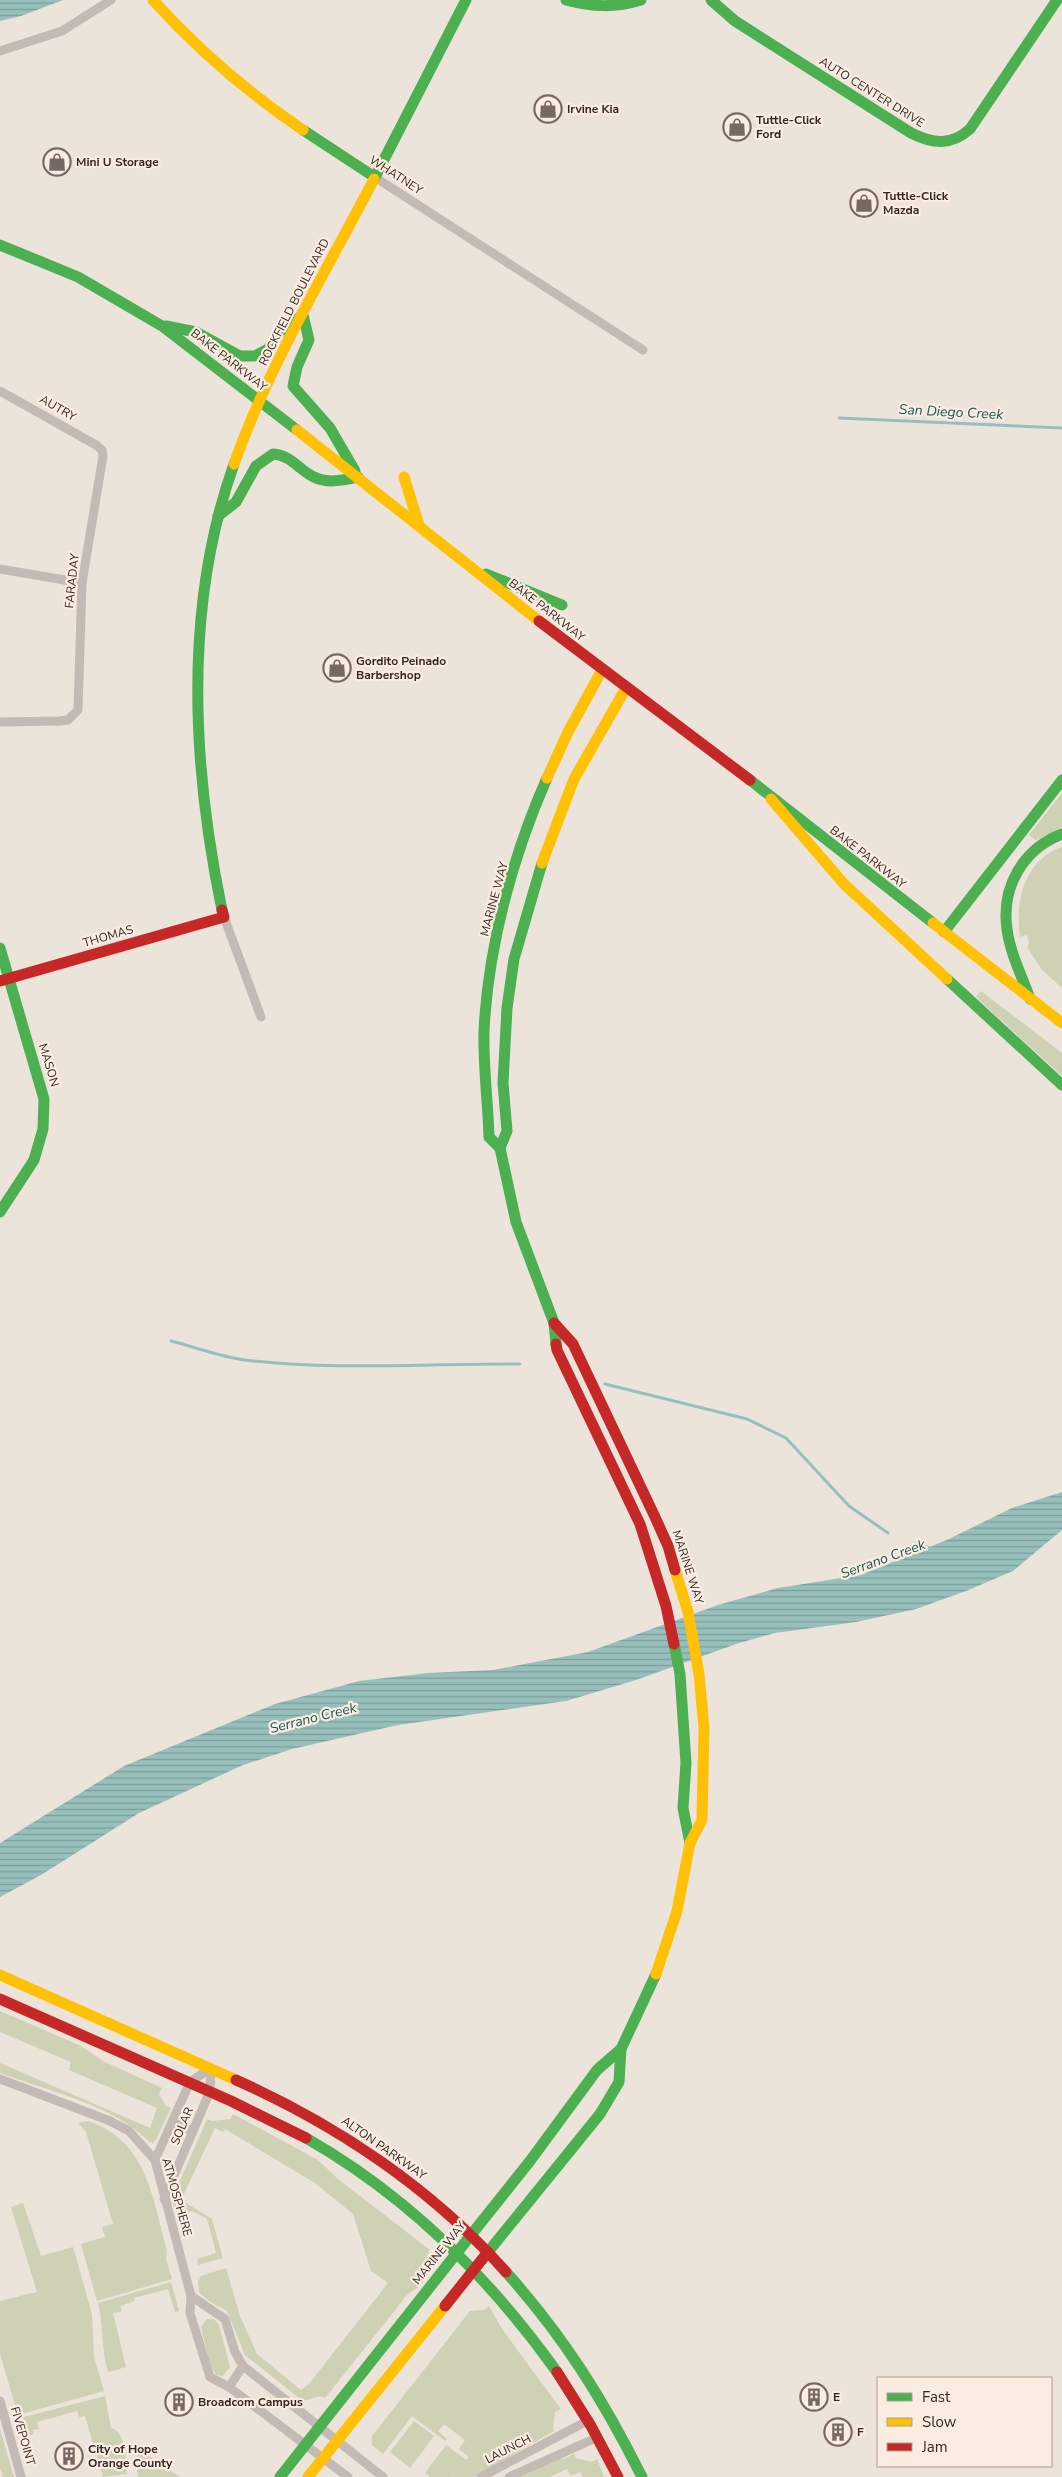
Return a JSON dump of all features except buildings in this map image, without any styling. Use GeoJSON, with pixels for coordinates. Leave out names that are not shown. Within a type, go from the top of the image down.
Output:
{"type":"FeatureCollection","features":[{"type":"Feature","properties":{"kind":"main road","name":"WHATNEY"},"geometry":{"type":"LineString","coordinates":[[153,0],[191,43],[241,86],[307,134],[373,176]]}},
{"type":"Feature","properties":{"kind":"main road","name":"ROCKFIELD BOULEVARD"},"geometry":{"type":"LineString","coordinates":[[224,917],[207,835],[198,727],[200,641],[208,573],[218,516],[236,457],[259,401],[373,176],[466,0]]}},
{"type":"Feature","properties":{"kind":"main road"},"geometry":{"type":"LineString","coordinates":[[566,0],[601,7],[612,7],[641,0]]}},
{"type":"Feature","properties":{"kind":"main road","name":"AUTO CENTER DRIVE"},"geometry":{"type":"LineString","coordinates":[[712,0],[736,21],[911,133],[931,143],[940,144],[954,141],[970,129],[1056,0]]}},
{"type":"Feature","properties":{"kind":"main road","name":"BAKE PARKWAY"},"geometry":{"type":"LineString","coordinates":[[0,245],[78,277],[160,325],[420,525],[602,670],[689,734],[1062,1023]]}},
{"type":"Feature","properties":{"kind":"main road"},"geometry":{"type":"LineString","coordinates":[[160,325],[196,332],[240,356],[255,356],[268,349],[283,328],[303,315],[309,340],[298,367],[293,386],[304,402],[320,415],[341,444],[358,477],[334,482],[315,477],[288,457],[276,454],[266,456],[258,464],[235,504],[218,516]]}},
{"type":"Feature","properties":{"kind":"main road"},"geometry":{"type":"LineString","coordinates":[[404,477],[420,525]]}},
{"type":"Feature","properties":{"kind":"main road"},"geometry":{"type":"LineString","coordinates":[[472,568],[562,605]]}},
{"type":"Feature","properties":{"kind":"main road","name":"MARINE WAY"},"geometry":{"type":"LineString","coordinates":[[602,670],[558,754],[541,797],[525,840],[496,947],[485,1022],[490,1137],[500,1148],[516,1222],[554,1323],[558,1350],[640,1524],[666,1606],[680,1674],[686,1763],[684,1808],[690,1843]]}},
{"type":"Feature","properties":{"kind":"main road","name":"MARINE WAY"},"geometry":{"type":"LineString","coordinates":[[500,1148],[506,1131],[503,1083],[504,1034],[514,959],[548,843],[574,779],[626,688]]}},
{"type":"Feature","properties":{"kind":"main road"},"geometry":{"type":"LineString","coordinates":[[944,932],[1062,780]]}},
{"type":"Feature","properties":{"kind":"main road"},"geometry":{"type":"LineString","coordinates":[[771,799],[844,884],[1062,1085]]}},
{"type":"Feature","properties":{"kind":"main road"},"geometry":{"type":"LineString","coordinates":[[1030,999],[1009,936],[1007,902],[1014,877],[1029,853],[1040,843],[1062,834]]}},
{"type":"Feature","properties":{"kind":"main road","name":"THOMAS"},"geometry":{"type":"LineString","coordinates":[[4,980],[224,917]]}},
{"type":"Feature","properties":{"kind":"main road","name":"MASON"},"geometry":{"type":"LineString","coordinates":[[0,948],[4,980],[44,1099],[43,1129],[34,1160],[0,1212]]}},
{"type":"Feature","properties":{"kind":"main road","name":"MARINE WAY"},"geometry":{"type":"LineString","coordinates":[[280,2477],[458,2253],[597,2070],[621,2049],[647,1998],[663,1955],[677,1911],[690,1843],[702,1820],[705,1746],[699,1674],[688,1612],[668,1546],[655,1517],[573,1344],[554,1323]]}},
{"type":"Feature","properties":{"kind":"main road","name":"ALTON PARKWAY"},"geometry":{"type":"LineString","coordinates":[[0,1975],[211,2068],[292,2106],[352,2141],[404,2177],[471,2235],[532,2300],[574,2356],[619,2430],[642,2477]]}},
{"type":"Feature","properties":{"kind":"main road"},"geometry":{"type":"LineString","coordinates":[[0,1999],[190,2082],[286,2127],[353,2167],[400,2201],[474,2267],[539,2344],[589,2420],[618,2477]]}},
{"type":"Feature","properties":{"kind":"main road","name":"MARINE WAY"},"geometry":{"type":"LineString","coordinates":[[308,2477],[335,2440],[474,2267],[600,2114],[619,2082],[621,2049]]}},
{"type":"Feature","properties":{"kind":"street"},"geometry":{"type":"LineString","coordinates":[[0,51],[24,45],[62,31],[111,0]]}},
{"type":"Feature","properties":{"kind":"street","name":"WHATNEY"},"geometry":{"type":"LineString","coordinates":[[373,176],[643,350]]}},
{"type":"Feature","properties":{"kind":"street","name":"AUTRY"},"geometry":{"type":"LineString","coordinates":[[0,391],[42,413],[102,450]]}},
{"type":"Feature","properties":{"kind":"street","name":"FARADAY"},"geometry":{"type":"LineString","coordinates":[[0,722],[60,721],[75,715],[79,702],[82,583],[102,462],[102,450]]}},
{"type":"Feature","properties":{"kind":"street"},"geometry":{"type":"LineString","coordinates":[[0,569],[82,583]]}},
{"type":"Feature","properties":{"kind":"street","name":"ROCKFIELD BOULEVARD"},"geometry":{"type":"LineString","coordinates":[[224,917],[261,1017]]}},
{"type":"Feature","properties":{"kind":"street"},"geometry":{"type":"LineString","coordinates":[[190,2082],[211,2068]]}},
{"type":"Feature","properties":{"kind":"street"},"geometry":{"type":"LineString","coordinates":[[210,2091],[211,2068]]}},
{"type":"Feature","properties":{"kind":"street","name":"ATMOSPHERE"},"geometry":{"type":"LineString","coordinates":[[0,2079],[110,2121],[129,2131],[155,2160],[191,2296],[190,2313],[210,2377],[229,2386],[348,2477]]}},
{"type":"Feature","properties":{"kind":"street","name":"SOLAR"},"geometry":{"type":"LineString","coordinates":[[155,2160],[190,2082]]}},
{"type":"Feature","properties":{"kind":"street","name":"SOLAR"},"geometry":{"type":"LineString","coordinates":[[164,2199],[210,2091]]}},
{"type":"Feature","properties":{"kind":"street"},"geometry":{"type":"LineString","coordinates":[[172,2122],[193,2131]]}},
{"type":"Feature","properties":{"kind":"street"},"geometry":{"type":"LineString","coordinates":[[191,2296],[225,2319],[234,2352],[242,2366],[383,2477]]}},
{"type":"Feature","properties":{"kind":"street"},"geometry":{"type":"LineString","coordinates":[[229,2386],[242,2366]]}},
{"type":"Feature","properties":{"kind":"street","name":"FIVEPOINT"},"geometry":{"type":"LineString","coordinates":[[0,2402],[22,2477]]}},
{"type":"Feature","properties":{"kind":"street","name":"LAUNCH"},"geometry":{"type":"LineString","coordinates":[[481,2477],[589,2420]]}},
{"type":"Feature","properties":{"kind":"street","name":"LAUNCH"},"geometry":{"type":"LineString","coordinates":[[509,2477],[530,2470],[553,2456],[598,2437]]}},
{"type":"Feature","properties":{"kind":"street","name":"LAUNCH"},"geometry":{"type":"LineString","coordinates":[[546,2443],[553,2456]]}},
{"type":"Feature","properties":{"kind":"green space"},"geometry":{"type":"Polygon","coordinates":[[[1062,793],[1062,827],[1036,840],[1029,835],[1062,793]]]}},
{"type":"Feature","properties":{"kind":"green space"},"geometry":{"type":"Polygon","coordinates":[[[1062,847],[1062,988],[1042,970],[1027,947],[1029,943],[1027,935],[1020,937],[1019,910],[1025,883],[1031,872],[1039,861],[1049,853],[1062,847]]]}},
{"type":"Feature","properties":{"kind":"green space"},"geometry":{"type":"Polygon","coordinates":[[[981,991],[1062,1053],[1062,1076],[976,997],[981,991]]]}},
{"type":"Feature","properties":{"kind":"green space"},"geometry":{"type":"Polygon","coordinates":[[[0,2011],[81,2046],[103,2061],[162,2088],[159,2094],[166,2106],[171,2108],[153,2143],[116,2117],[98,2108],[0,2073],[0,2063],[150,2128],[157,2108],[69,2070],[71,2062],[0,2032],[0,2011]]]}},
{"type":"Feature","properties":{"kind":"green space"},"geometry":{"type":"Polygon","coordinates":[[[233,2114],[318,2160],[338,2179],[430,2250],[427,2255],[427,2268],[430,2270],[420,2286],[407,2295],[325,2398],[321,2396],[303,2401],[245,2355],[227,2311],[209,2301],[199,2292],[198,2282],[201,2276],[226,2268],[240,2316],[257,2354],[301,2390],[309,2384],[388,2283],[371,2271],[353,2214],[315,2183],[225,2129],[223,2132],[215,2128],[181,2200],[212,2219],[223,2258],[198,2265],[197,2259],[216,2253],[207,2219],[192,2211],[185,2213],[177,2212],[171,2201],[207,2119],[212,2121],[230,2119],[233,2114]]]}},
{"type":"Feature","properties":{"kind":"green space"},"geometry":{"type":"Polygon","coordinates":[[[88,2121],[108,2130],[123,2142],[135,2157],[144,2173],[157,2210],[167,2250],[166,2259],[172,2279],[97,2301],[81,2244],[105,2237],[102,2227],[113,2224],[86,2132],[78,2123],[88,2121]]]}},
{"type":"Feature","properties":{"kind":"green space"},"geometry":{"type":"Polygon","coordinates":[[[23,2203],[41,2256],[73,2247],[92,2314],[94,2357],[104,2391],[18,2415],[0,2354],[0,2301],[37,2292],[11,2207],[23,2203]]]}},
{"type":"Feature","properties":{"kind":"green space"},"geometry":{"type":"Polygon","coordinates":[[[171,2282],[179,2311],[175,2312],[168,2289],[134,2298],[135,2301],[120,2306],[122,2311],[113,2313],[126,2367],[108,2372],[104,2355],[98,2303],[171,2282]]]}},
{"type":"Feature","properties":{"kind":"green space"},"geometry":{"type":"Polygon","coordinates":[[[489,2306],[502,2329],[561,2409],[555,2412],[554,2431],[474,2477],[453,2477],[457,2471],[452,2477],[430,2477],[425,2473],[446,2445],[466,2460],[469,2457],[459,2449],[465,2440],[444,2424],[438,2431],[447,2439],[445,2441],[412,2416],[383,2454],[372,2445],[372,2436],[470,2311],[484,2310],[489,2306]]]}},
{"type":"Feature","properties":{"kind":"green space"},"geometry":{"type":"Polygon","coordinates":[[[207,2319],[214,2319],[219,2325],[230,2367],[223,2376],[216,2375],[210,2364],[201,2327],[207,2319]]]}},
{"type":"Feature","properties":{"kind":"green space"},"geometry":{"type":"Polygon","coordinates":[[[105,2396],[111,2428],[120,2435],[123,2441],[127,2474],[103,2477],[85,2416],[79,2417],[77,2411],[37,2422],[39,2429],[33,2430],[34,2434],[27,2436],[20,2418],[105,2396]]]}},
{"type":"Feature","properties":{"kind":"green space"},"geometry":{"type":"Polygon","coordinates":[[[414,2421],[434,2436],[410,2468],[390,2452],[414,2421]]]}},
{"type":"Feature","properties":{"kind":"green space"},"geometry":{"type":"Polygon","coordinates":[[[0,2429],[14,2477],[3,2477],[0,2468],[0,2429]]]}},
{"type":"Feature","properties":{"kind":"green space"},"geometry":{"type":"Polygon","coordinates":[[[141,2451],[180,2477],[138,2477],[135,2458],[141,2451]]]}},
{"type":"Feature","properties":{"kind":"green space"},"geometry":{"type":"Polygon","coordinates":[[[574,2453],[576,2458],[591,2462],[597,2459],[604,2477],[583,2477],[580,2472],[571,2476],[567,2469],[550,2477],[520,2477],[551,2462],[568,2457],[574,2453]]]}},
{"type":"Feature","properties":{"kind":"water"},"geometry":{"type":"Polygon","coordinates":[[[0,0],[63,0],[21,16],[0,21],[0,0]]]}},
{"type":"Feature","properties":{"kind":"water","name":"Serrano Creek"},"geometry":{"type":"Polygon","coordinates":[[[1062,1492],[1062,1530],[1013,1571],[966,1591],[916,1609],[856,1622],[775,1633],[739,1643],[636,1680],[566,1701],[398,1725],[292,1749],[243,1765],[139,1813],[41,1875],[0,1897],[0,1843],[124,1766],[275,1704],[359,1681],[428,1673],[493,1670],[588,1652],[718,1605],[778,1588],[861,1575],[949,1539],[1012,1508],[1062,1492]]]}},
{"type":"Feature","properties":{"kind":"waterway","name":"San Diego Creek"},"geometry":{"type":"LineString","coordinates":[[839,418],[1062,428]]}},
{"type":"Feature","properties":{"kind":"waterway"},"geometry":{"type":"LineString","coordinates":[[171,1341],[236,1359],[279,1363],[348,1366],[520,1364]]}},
{"type":"Feature","properties":{"kind":"waterway"},"geometry":{"type":"LineString","coordinates":[[605,1384],[747,1419],[786,1438],[849,1506],[888,1533]]}},
{"type":"Feature","properties":{"kind":"waterway","name":"Serrano Creek"},"geometry":{"type":"LineString","coordinates":[[916,1543],[932,1549]]}},
{"type":"Feature","properties":{"kind":"traffic: fast"},"geometry":{"type":"LineString","coordinates":[[374,179],[466,0]]}},
{"type":"Feature","properties":{"kind":"traffic: fast"},"geometry":{"type":"LineString","coordinates":[[566,0],[604,6],[641,0]]}},
{"type":"Feature","properties":{"kind":"traffic: fast"},"geometry":{"type":"LineString","coordinates":[[711,0],[735,21],[911,133],[919,137],[942,142],[963,135],[970,129],[1057,0]]}},
{"type":"Feature","properties":{"kind":"traffic: fast"},"geometry":{"type":"LineString","coordinates":[[303,130],[373,176]]}},
{"type":"Feature","properties":{"kind":"traffic: fast"},"geometry":{"type":"LineString","coordinates":[[0,245],[78,277],[162,326],[297,430]]}},
{"type":"Feature","properties":{"kind":"traffic: fast"},"geometry":{"type":"LineString","coordinates":[[166,326],[196,332],[240,356],[255,356],[268,349],[283,328],[303,315],[309,340],[297,367],[293,386],[330,428],[355,471]]}},
{"type":"Feature","properties":{"kind":"traffic: fast"},"geometry":{"type":"LineString","coordinates":[[218,516],[236,502],[256,466],[273,454],[285,457],[319,479],[336,481],[358,477]]}},
{"type":"Feature","properties":{"kind":"traffic: fast"},"geometry":{"type":"LineString","coordinates":[[222,910],[204,799],[199,742],[198,686],[200,629],[207,573],[218,518],[234,464]]}},
{"type":"Feature","properties":{"kind":"traffic: fast"},"geometry":{"type":"LineString","coordinates":[[486,574],[562,605]]}},
{"type":"Feature","properties":{"kind":"traffic: fast"},"geometry":{"type":"LineString","coordinates":[[500,1148],[489,1137],[484,1044],[486,999],[504,901],[523,838],[547,778]]}},
{"type":"Feature","properties":{"kind":"traffic: fast"},"geometry":{"type":"LineString","coordinates":[[750,780],[933,923]]}},
{"type":"Feature","properties":{"kind":"traffic: fast"},"geometry":{"type":"LineString","coordinates":[[944,932],[1062,780]]}},
{"type":"Feature","properties":{"kind":"traffic: fast"},"geometry":{"type":"LineString","coordinates":[[1030,999],[1013,956],[1007,929],[1006,913],[1008,899],[1011,884],[1026,860],[1036,849],[1062,834]]}},
{"type":"Feature","properties":{"kind":"traffic: fast"},"geometry":{"type":"LineString","coordinates":[[542,863],[514,959],[507,1008],[503,1083],[507,1131],[500,1148],[516,1222],[554,1323],[556,1344]]}},
{"type":"Feature","properties":{"kind":"traffic: fast"},"geometry":{"type":"LineString","coordinates":[[0,948],[44,1099],[43,1129],[34,1160],[0,1212]]}},
{"type":"Feature","properties":{"kind":"traffic: fast"},"geometry":{"type":"LineString","coordinates":[[947,979],[1062,1085]]}},
{"type":"Feature","properties":{"kind":"traffic: fast"},"geometry":{"type":"LineString","coordinates":[[674,1644],[680,1674],[686,1763],[683,1808],[690,1843]]}},
{"type":"Feature","properties":{"kind":"traffic: fast"},"geometry":{"type":"LineString","coordinates":[[471,2235],[530,2161],[597,2070],[621,2049],[656,1974]]}},
{"type":"Feature","properties":{"kind":"traffic: fast"},"geometry":{"type":"LineString","coordinates":[[488,2252],[600,2114],[619,2082],[621,2049]]}},
{"type":"Feature","properties":{"kind":"traffic: fast"},"geometry":{"type":"LineString","coordinates":[[306,2138],[379,2186],[444,2241],[503,2304],[557,2372]]}},
{"type":"Feature","properties":{"kind":"traffic: fast"},"geometry":{"type":"LineString","coordinates":[[280,2477],[471,2235]]}},
{"type":"Feature","properties":{"kind":"traffic: fast"},"geometry":{"type":"LineString","coordinates":[[506,2272],[546,2320],[581,2370],[612,2421],[642,2477]]}},
{"type":"Feature","properties":{"kind":"traffic: slow"},"geometry":{"type":"LineString","coordinates":[[153,0],[224,70],[262,101],[303,130]]}},
{"type":"Feature","properties":{"kind":"traffic: slow"},"geometry":{"type":"LineString","coordinates":[[234,464],[248,427],[281,355],[374,179]]}},
{"type":"Feature","properties":{"kind":"traffic: slow"},"geometry":{"type":"LineString","coordinates":[[297,430],[539,621]]}},
{"type":"Feature","properties":{"kind":"traffic: slow"},"geometry":{"type":"LineString","coordinates":[[404,477],[419,525]]}},
{"type":"Feature","properties":{"kind":"traffic: slow"},"geometry":{"type":"LineString","coordinates":[[547,778],[568,732],[602,670]]}},
{"type":"Feature","properties":{"kind":"traffic: slow"},"geometry":{"type":"LineString","coordinates":[[542,863],[574,779],[626,688]]}},
{"type":"Feature","properties":{"kind":"traffic: slow"},"geometry":{"type":"LineString","coordinates":[[771,799],[844,884],[947,979]]}},
{"type":"Feature","properties":{"kind":"traffic: slow"},"geometry":{"type":"LineString","coordinates":[[933,923],[1062,1023]]}},
{"type":"Feature","properties":{"kind":"traffic: slow"},"geometry":{"type":"LineString","coordinates":[[656,1974],[677,1911],[690,1843],[702,1820],[704,1728],[699,1674],[688,1612],[675,1570]]}},
{"type":"Feature","properties":{"kind":"traffic: slow"},"geometry":{"type":"LineString","coordinates":[[0,1975],[236,2080]]}},
{"type":"Feature","properties":{"kind":"traffic: slow"},"geometry":{"type":"LineString","coordinates":[[308,2477],[445,2306]]}},
{"type":"Feature","properties":{"kind":"traffic: jam"},"geometry":{"type":"LineString","coordinates":[[539,621],[750,780]]}},
{"type":"Feature","properties":{"kind":"traffic: jam"},"geometry":{"type":"LineString","coordinates":[[0,981],[224,917],[222,910]]}},
{"type":"Feature","properties":{"kind":"traffic: jam"},"geometry":{"type":"LineString","coordinates":[[554,1323],[573,1344],[655,1517],[668,1546],[675,1570]]}},
{"type":"Feature","properties":{"kind":"traffic: jam"},"geometry":{"type":"LineString","coordinates":[[556,1344],[557,1350],[640,1524],[666,1606],[674,1644]]}},
{"type":"Feature","properties":{"kind":"traffic: jam"},"geometry":{"type":"LineString","coordinates":[[0,1999],[231,2101],[306,2138]]}},
{"type":"Feature","properties":{"kind":"traffic: jam"},"geometry":{"type":"LineString","coordinates":[[236,2080],[310,2117],[381,2162],[447,2213],[506,2272]]}},
{"type":"Feature","properties":{"kind":"traffic: jam"},"geometry":{"type":"LineString","coordinates":[[445,2306],[488,2252]]}},
{"type":"Feature","properties":{"kind":"traffic: jam"},"geometry":{"type":"LineString","coordinates":[[557,2372],[591,2426],[618,2477]]}},
{"type":"Feature","properties":{"kind":"place","name":"Irvine Kia"},"geometry":{"type":"Point","coordinates":[548,109]}},
{"type":"Feature","properties":{"kind":"place","name":"Tuttle-Click Ford"},"geometry":{"type":"Point","coordinates":[737,127]}},
{"type":"Feature","properties":{"kind":"place","name":"Mini U Storage"},"geometry":{"type":"Point","coordinates":[57,162]}},
{"type":"Feature","properties":{"kind":"place","name":"Tuttle-Click Mazda"},"geometry":{"type":"Point","coordinates":[864,203]}},
{"type":"Feature","properties":{"kind":"place","name":"Gordito Peinado Barbershop"},"geometry":{"type":"Point","coordinates":[337,668]}},
{"type":"Feature","properties":{"kind":"place","name":"E"},"geometry":{"type":"Point","coordinates":[814,2397]}},
{"type":"Feature","properties":{"kind":"place","name":"Broadcom Campus"},"geometry":{"type":"Point","coordinates":[179,2402]}},
{"type":"Feature","properties":{"kind":"place","name":"F"},"geometry":{"type":"Point","coordinates":[838,2432]}},
{"type":"Feature","properties":{"kind":"place","name":"City of Hope Orange County"},"geometry":{"type":"Point","coordinates":[69,2456]}}]}
